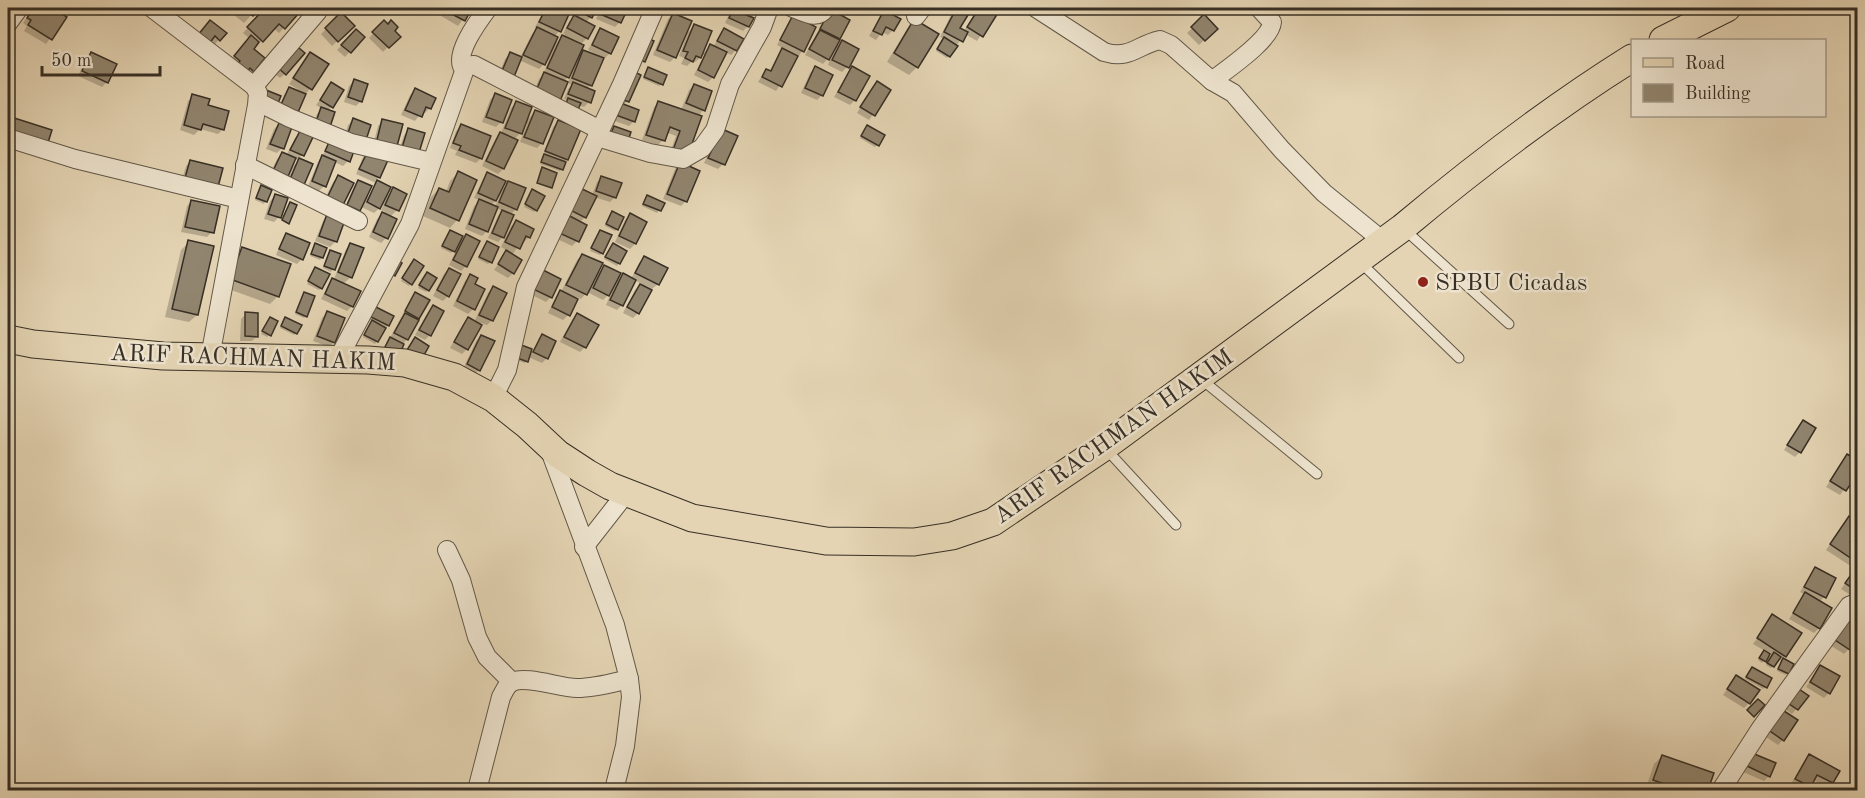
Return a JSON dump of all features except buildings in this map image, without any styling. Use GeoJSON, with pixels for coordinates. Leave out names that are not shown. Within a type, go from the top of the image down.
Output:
{"type":"FeatureCollection","features":[{"type":"Feature","properties":{"kind":"main road"},"geometry":{"type":"LineString","coordinates":[[1665,39],[1727,8]]}},
{"type":"Feature","properties":{"kind":"main road","name":"ARIF RACHMAN HAKIM"},"geometry":{"type":"LineString","coordinates":[[8,339],[33,344],[163,356],[338,359],[405,363],[454,377],[493,398],[558,454],[587,473],[610,486],[692,518],[826,541],[914,542],[952,536],[993,522],[1104,447],[1393,234],[1587,86],[1631,59]]}},
{"type":"Feature","properties":{"kind":"street"},"geometry":{"type":"LineString","coordinates":[[8,23],[19,8]]}},
{"type":"Feature","properties":{"kind":"street"},"geometry":{"type":"LineString","coordinates":[[152,8],[256,94],[290,118],[351,143],[431,162]]}},
{"type":"Feature","properties":{"kind":"street"},"geometry":{"type":"LineString","coordinates":[[464,69],[459,57],[488,8]]}},
{"type":"Feature","properties":{"kind":"street"},"geometry":{"type":"LineString","coordinates":[[493,398],[507,370],[526,287],[599,134],[655,8]]}},
{"type":"Feature","properties":{"kind":"street"},"geometry":{"type":"LineString","coordinates":[[338,359],[406,232],[466,66],[474,65],[599,134],[642,151],[683,159],[702,148],[715,130],[730,84],[762,27],[769,8]]}},
{"type":"Feature","properties":{"kind":"street"},"geometry":{"type":"LineString","coordinates":[[793,8],[815,16],[826,8]]}},
{"type":"Feature","properties":{"kind":"street"},"geometry":{"type":"LineString","coordinates":[[1036,8],[1104,52],[1116,56],[1127,54],[1155,41],[1164,41],[1171,45],[1212,81],[1233,93],[1282,150],[1318,186],[1393,234]]}},
{"type":"Feature","properties":{"kind":"street"},"geometry":{"type":"LineString","coordinates":[[1212,81],[1272,30],[1272,22],[1259,8]]}},
{"type":"Feature","properties":{"kind":"street"},"geometry":{"type":"LineString","coordinates":[[210,357],[256,94],[318,11]]}},
{"type":"Feature","properties":{"kind":"street"},"geometry":{"type":"LineString","coordinates":[[8,138],[75,159],[238,199]]}},
{"type":"Feature","properties":{"kind":"street"},"geometry":{"type":"LineString","coordinates":[[244,165],[358,221]]}},
{"type":"Feature","properties":{"kind":"street"},"geometry":{"type":"LineString","coordinates":[[547,443],[584,547],[615,624],[628,679],[631,697],[626,746],[614,790]]}},
{"type":"Feature","properties":{"kind":"street"},"geometry":{"type":"LineString","coordinates":[[584,547],[627,492]]}},
{"type":"Feature","properties":{"kind":"street"},"geometry":{"type":"LineString","coordinates":[[447,550],[460,580],[477,637],[487,657],[512,682]]}},
{"type":"Feature","properties":{"kind":"street"},"geometry":{"type":"LineString","coordinates":[[1721,790],[1761,728],[1835,625],[1849,606],[1857,602]]}},
{"type":"Feature","properties":{"kind":"street"},"geometry":{"type":"LineString","coordinates":[[477,790],[501,698],[507,686],[512,682],[524,680],[560,687],[581,688],[628,679]]}},
{"type":"Feature","properties":{"kind":"lane"},"geometry":{"type":"LineString","coordinates":[[1393,234],[1509,324]]}},
{"type":"Feature","properties":{"kind":"lane"},"geometry":{"type":"LineString","coordinates":[[1358,260],[1459,358]]}},
{"type":"Feature","properties":{"kind":"lane"},"geometry":{"type":"LineString","coordinates":[[1199,378],[1317,474]]}},
{"type":"Feature","properties":{"kind":"lane"},"geometry":{"type":"LineString","coordinates":[[1104,447],[1176,525]]}},
{"type":"Feature","properties":{"kind":"place","name":"SPBU Cicadas"},"geometry":{"type":"Point","coordinates":[1423,282]}}]}
